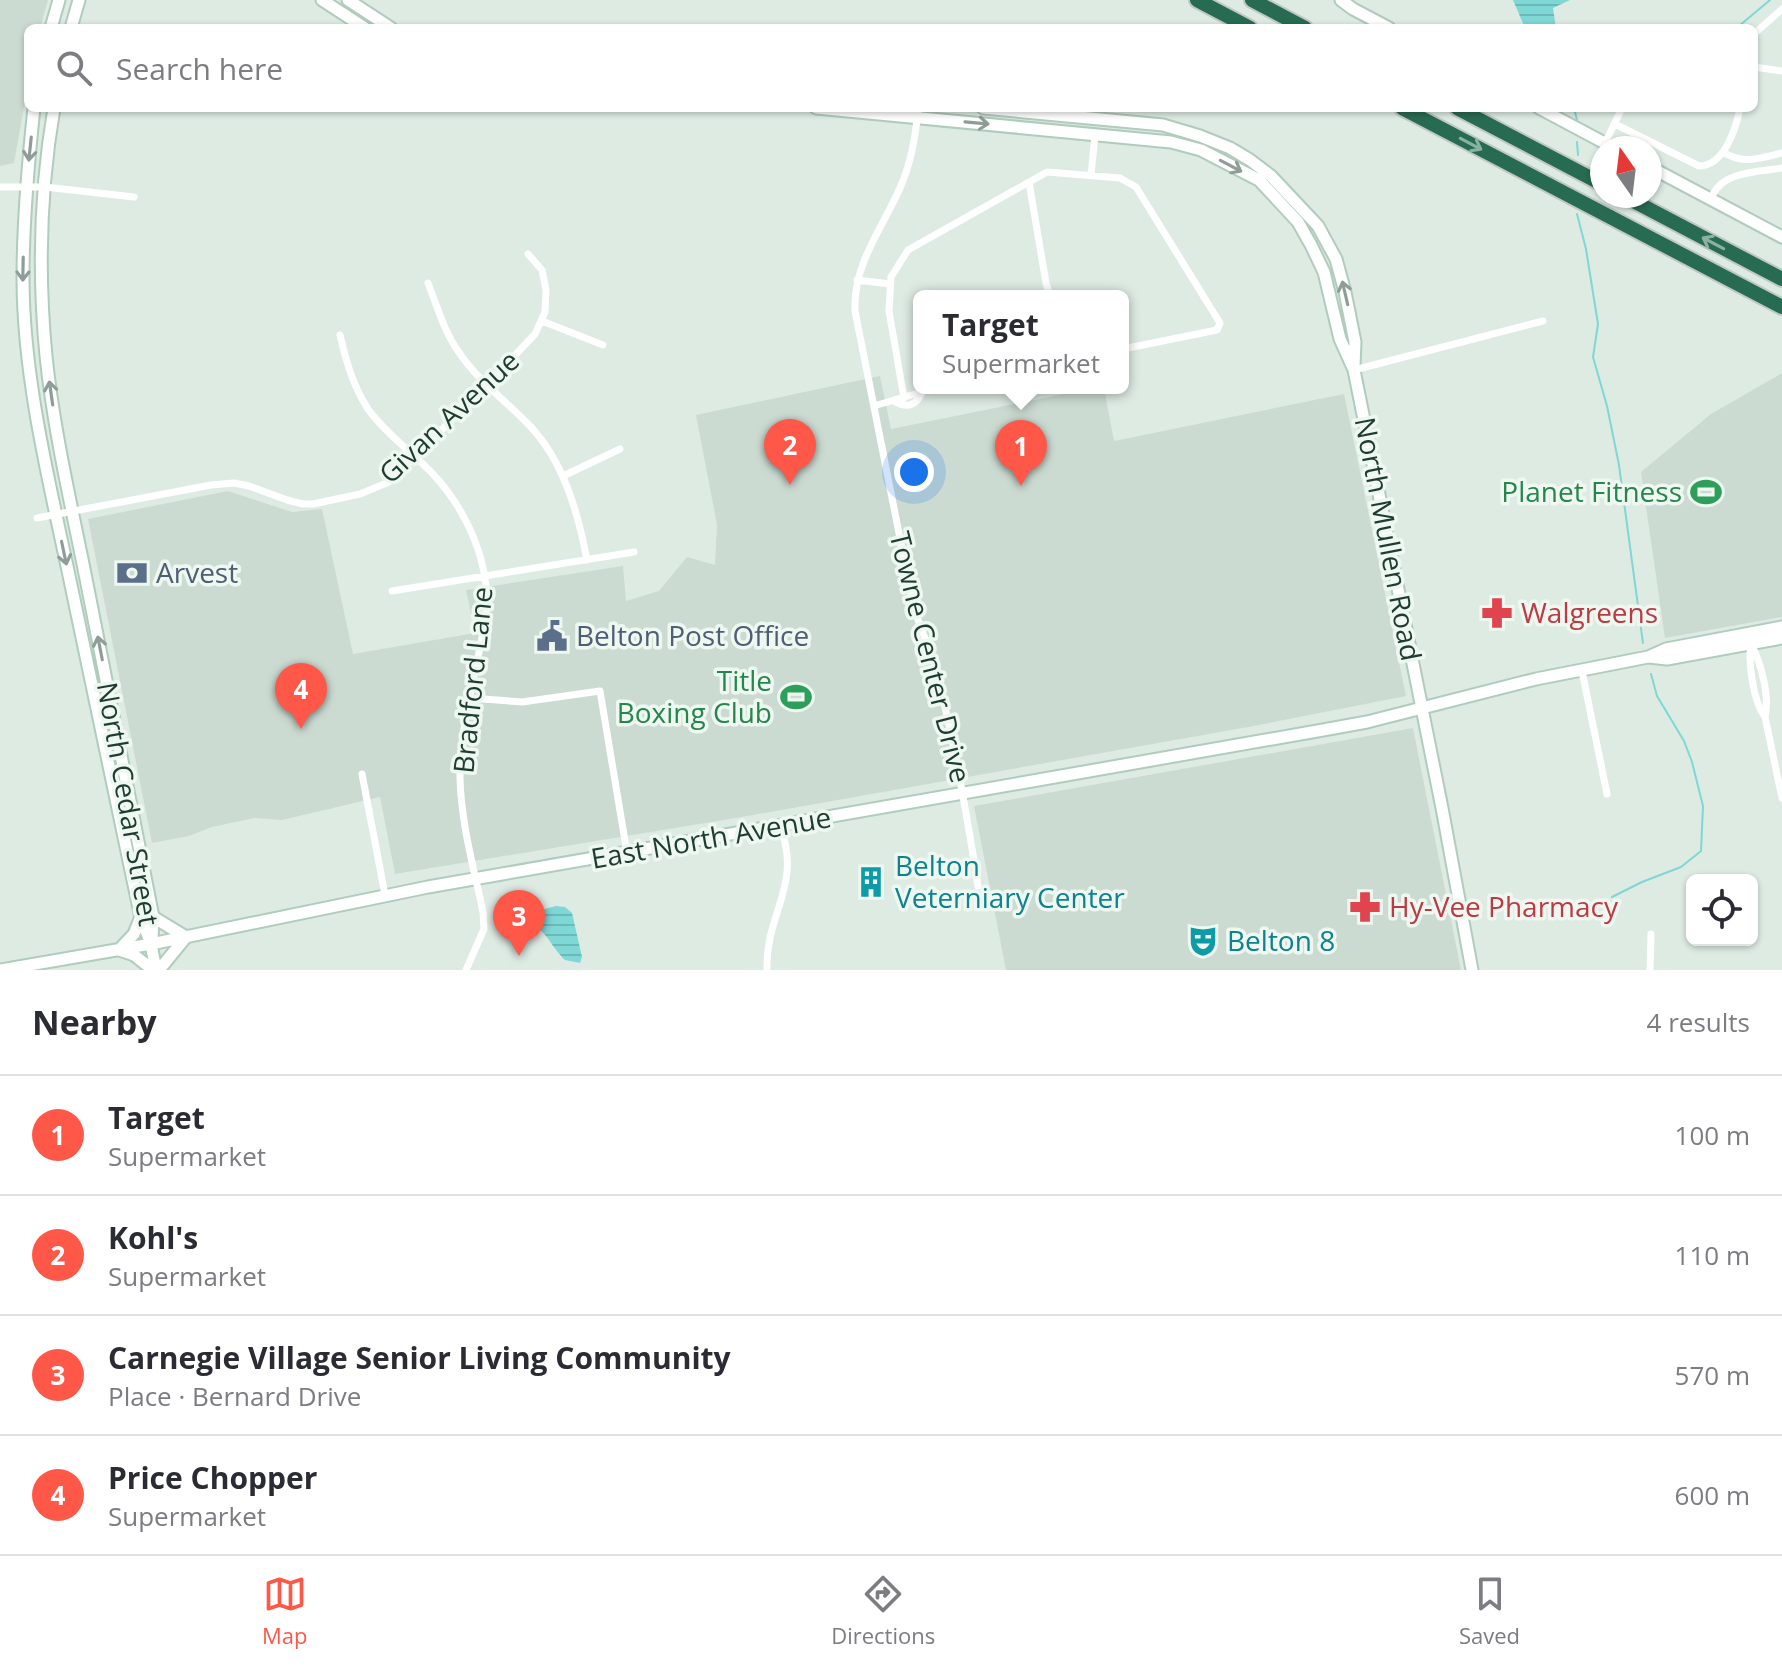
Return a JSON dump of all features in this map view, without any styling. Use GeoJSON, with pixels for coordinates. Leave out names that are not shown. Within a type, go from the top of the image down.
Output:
{"type":"FeatureCollection","features":[{"type":"Feature","properties":{"kind":"highway"},"geometry":{"type":"LineString","coordinates":[[1197,0],[1242,24]]}},
{"type":"Feature","properties":{"kind":"highway"},"geometry":{"type":"LineString","coordinates":[[1252,0],[1297,24]]}},
{"type":"Feature","properties":{"kind":"highway"},"geometry":{"type":"LineString","coordinates":[[1410,112],[1782,307]]}},
{"type":"Feature","properties":{"kind":"highway"},"geometry":{"type":"LineString","coordinates":[[1465,112],[1590,178]]}},
{"type":"Feature","properties":{"kind":"highway"},"geometry":{"type":"LineString","coordinates":[[1647,208],[1782,279]]}},
{"type":"Feature","properties":{"kind":"highway"},"geometry":{"type":"LineString","coordinates":[[1651,240],[1782,314]]}},
{"type":"Feature","properties":{"kind":"main road"},"geometry":{"type":"LineString","coordinates":[[52,24],[59,0]]}},
{"type":"Feature","properties":{"kind":"main road"},"geometry":{"type":"LineString","coordinates":[[72,24],[79,0]]}},
{"type":"Feature","properties":{"kind":"main road"},"geometry":{"type":"LineString","coordinates":[[322,0],[359,24]]}},
{"type":"Feature","properties":{"kind":"main road"},"geometry":{"type":"LineString","coordinates":[[348,0],[385,24]]}},
{"type":"Feature","properties":{"kind":"main road"},"geometry":{"type":"LineString","coordinates":[[1341,0],[1381,24]]}},
{"type":"Feature","properties":{"kind":"main road","name":"North Cedar Street"},"geometry":{"type":"LineString","coordinates":[[34,112],[26,189],[23,280],[27,345],[56,514],[147,917]]}},
{"type":"Feature","properties":{"kind":"main road","name":"North Cedar Street"},"geometry":{"type":"LineString","coordinates":[[53,112],[48,143],[41,245],[46,356],[156,970]]}},
{"type":"Feature","properties":{"kind":"main road"},"geometry":{"type":"LineString","coordinates":[[897,112],[1171,142],[1201,150],[1259,180],[1298,222],[1311,245],[1324,272],[1340,339],[1354,370]]}},
{"type":"Feature","properties":{"kind":"main road"},"geometry":{"type":"LineString","coordinates":[[1025,112],[1163,125],[1230,148],[1271,176],[1318,226],[1336,259],[1355,342],[1354,370]]}},
{"type":"Feature","properties":{"kind":"main road"},"geometry":{"type":"LineString","coordinates":[[1546,112],[1591,136]]}},
{"type":"Feature","properties":{"kind":"main road"},"geometry":{"type":"LineString","coordinates":[[1662,173],[1782,237]]}},
{"type":"Feature","properties":{"kind":"main road","name":"North Mullen Road"},"geometry":{"type":"LineString","coordinates":[[1354,370],[1472,970]]}},
{"type":"Feature","properties":{"kind":"main road"},"geometry":{"type":"LineString","coordinates":[[1648,657],[1667,659],[1782,632]]}},
{"type":"Feature","properties":{"kind":"main road"},"geometry":{"type":"LineString","coordinates":[[1648,657],[1666,649],[1750,638]]}},
{"type":"Feature","properties":{"kind":"main road","name":"East North Avenue"},"geometry":{"type":"LineString","coordinates":[[0,970],[151,944],[476,878],[1323,730],[1536,679],[1648,657]]}},
{"type":"Feature","properties":{"kind":"main road"},"geometry":{"type":"LineString","coordinates":[[147,917],[186,937],[156,970],[134,955],[119,950],[147,917]]}},
{"type":"Feature","properties":{"kind":"street"},"geometry":{"type":"LineString","coordinates":[[1758,30],[1782,9]]}},
{"type":"Feature","properties":{"kind":"street"},"geometry":{"type":"LineString","coordinates":[[1758,68],[1782,71]]}},
{"type":"Feature","properties":{"kind":"street"},"geometry":{"type":"LineString","coordinates":[[1612,136],[1620,112]]}},
{"type":"Feature","properties":{"kind":"street"},"geometry":{"type":"LineString","coordinates":[[1615,124],[1699,166],[1705,166],[1723,152],[1739,112]]}},
{"type":"Feature","properties":{"kind":"street","name":"Towne Center Drive"},"geometry":{"type":"LineString","coordinates":[[917,113],[915,139],[902,185],[860,269],[854,295],[855,311],[917,622],[937,671],[963,794],[978,886]]}},
{"type":"Feature","properties":{"kind":"street"},"geometry":{"type":"LineString","coordinates":[[1091,175],[1095,135]]}},
{"type":"Feature","properties":{"kind":"street"},"geometry":{"type":"LineString","coordinates":[[1723,152],[1741,160],[1782,153]]}},
{"type":"Feature","properties":{"kind":"street"},"geometry":{"type":"LineString","coordinates":[[1711,200],[1724,181],[1782,168]]}},
{"type":"Feature","properties":{"kind":"street"},"geometry":{"type":"LineString","coordinates":[[904,398],[889,311],[891,277],[908,250],[1047,172],[1120,178],[1136,187],[1220,323],[1217,330],[1129,348]]}},
{"type":"Feature","properties":{"kind":"street"},"geometry":{"type":"LineString","coordinates":[[1029,182],[1048,290]]}},
{"type":"Feature","properties":{"kind":"street"},"geometry":{"type":"LineString","coordinates":[[0,187],[134,197]]}},
{"type":"Feature","properties":{"kind":"street"},"geometry":{"type":"LineString","coordinates":[[528,254],[542,270],[545,281],[547,302],[542,321],[603,345]]}},
{"type":"Feature","properties":{"kind":"street"},"geometry":{"type":"LineString","coordinates":[[857,280],[890,284]]}},
{"type":"Feature","properties":{"kind":"street"},"geometry":{"type":"LineString","coordinates":[[428,283],[451,341],[460,354],[533,429],[563,476],[580,524],[587,560]]}},
{"type":"Feature","properties":{"kind":"street","name":"Givan Avenue"},"geometry":{"type":"LineString","coordinates":[[37,518],[208,485],[234,483],[303,504],[360,494],[389,482],[416,457],[526,344],[542,321]]}},
{"type":"Feature","properties":{"kind":"street"},"geometry":{"type":"LineString","coordinates":[[1354,370],[1543,321]]}},
{"type":"Feature","properties":{"kind":"street","name":"Bradford Lane"},"geometry":{"type":"LineString","coordinates":[[340,335],[348,368],[360,396],[377,420],[444,487],[473,537],[485,575],[488,596],[486,614],[461,751],[460,780],[484,929],[466,970]]}},
{"type":"Feature","properties":{"kind":"street"},"geometry":{"type":"LineString","coordinates":[[874,406],[916,394]]}},
{"type":"Feature","properties":{"kind":"street"},"geometry":{"type":"LineString","coordinates":[[894,401],[908,406],[915,403],[921,394]]}},
{"type":"Feature","properties":{"kind":"street"},"geometry":{"type":"LineString","coordinates":[[563,476],[620,449]]}},
{"type":"Feature","properties":{"kind":"street"},"geometry":{"type":"LineString","coordinates":[[392,591],[634,552]]}},
{"type":"Feature","properties":{"kind":"street"},"geometry":{"type":"LineString","coordinates":[[1750,638],[1757,656],[1767,706],[1765,717],[1782,798]]}},
{"type":"Feature","properties":{"kind":"street"},"geometry":{"type":"LineString","coordinates":[[1582,671],[1607,794]]}},
{"type":"Feature","properties":{"kind":"street"},"geometry":{"type":"LineString","coordinates":[[470,698],[522,702],[600,691],[627,853]]}},
{"type":"Feature","properties":{"kind":"street"},"geometry":{"type":"LineString","coordinates":[[362,774],[385,895]]}},
{"type":"Feature","properties":{"kind":"street"},"geometry":{"type":"LineString","coordinates":[[767,970],[771,932],[788,875],[787,850],[780,826]]}},
{"type":"Feature","properties":{"kind":"street"},"geometry":{"type":"LineString","coordinates":[[1650,970],[1651,934]]}},
{"type":"Feature","properties":{"kind":"shaded area"},"geometry":{"type":"Polygon","coordinates":[[[0,0],[48,0],[41,24],[24,24],[24,107],[14,163],[0,166],[0,0]]]}},
{"type":"Feature","properties":{"kind":"shaded area"},"geometry":{"type":"Polygon","coordinates":[[[1782,373],[1782,617],[1665,638],[1641,472],[1711,414],[1782,373]]]}},
{"type":"Feature","properties":{"kind":"shaded area"},"geometry":{"type":"Polygon","coordinates":[[[880,376],[891,429],[1064,394],[1105,394],[1114,441],[1344,394],[1406,696],[736,818],[395,874],[380,797],[282,820],[255,818],[152,843],[88,519],[228,491],[292,512],[322,509],[353,654],[475,633],[466,590],[623,566],[626,601],[659,591],[687,557],[715,565],[717,525],[696,415],[880,376]]]}},
{"type":"Feature","properties":{"kind":"shaded area"},"geometry":{"type":"Polygon","coordinates":[[[1413,728],[1461,970],[1006,970],[974,806],[1413,728]]]}},
{"type":"Feature","properties":{"kind":"water"},"geometry":{"type":"Polygon","coordinates":[[[1513,0],[1570,0],[1553,8],[1555,24],[1523,24],[1513,0]]]}},
{"type":"Feature","properties":{"kind":"water"},"geometry":{"type":"Polygon","coordinates":[[[556,906],[565,907],[572,913],[582,957],[580,963],[565,960],[538,929],[507,924],[504,918],[556,906]]]}},
{"type":"Feature","properties":{"kind":"waterway"},"geometry":{"type":"LineString","coordinates":[[1741,24],[1770,0]]}},
{"type":"Feature","properties":{"kind":"waterway"},"geometry":{"type":"LineString","coordinates":[[1575,112],[1577,120]]}},
{"type":"Feature","properties":{"kind":"waterway"},"geometry":{"type":"LineString","coordinates":[[1577,142],[1578,155]]}},
{"type":"Feature","properties":{"kind":"waterway"},"geometry":{"type":"LineString","coordinates":[[1577,214],[1598,324],[1593,357],[1619,465],[1643,643]]}},
{"type":"Feature","properties":{"kind":"waterway"},"geometry":{"type":"LineString","coordinates":[[1612,897],[1681,867],[1701,851],[1703,806],[1692,762],[1684,741],[1657,696],[1651,674]]}},
{"type":"Feature","properties":{"kind":"place","name":"Kohl's"},"geometry":{"type":"Point","coordinates":[790,485]}},
{"type":"Feature","properties":{"kind":"place","name":"Target"},"geometry":{"type":"Point","coordinates":[1021,486]}},
{"type":"Feature","properties":{"kind":"place","name":"Planet Fitness"},"geometry":{"type":"Point","coordinates":[1706,492]}},
{"type":"Feature","properties":{"kind":"place","name":"Arvest"},"geometry":{"type":"Point","coordinates":[132,573]}},
{"type":"Feature","properties":{"kind":"place","name":"Walgreens"},"geometry":{"type":"Point","coordinates":[1497,613]}},
{"type":"Feature","properties":{"kind":"place","name":"Belton Post Office"},"geometry":{"type":"Point","coordinates":[552,636]}},
{"type":"Feature","properties":{"kind":"place","name":"Title Boxing Club"},"geometry":{"type":"Point","coordinates":[796,697]}},
{"type":"Feature","properties":{"kind":"place","name":"Price Chopper"},"geometry":{"type":"Point","coordinates":[301,729]}},
{"type":"Feature","properties":{"kind":"place","name":"Belton Veterniary Center"},"geometry":{"type":"Point","coordinates":[871,882]}},
{"type":"Feature","properties":{"kind":"place","name":"Hy-Vee Pharmacy"},"geometry":{"type":"Point","coordinates":[1365,907]}},
{"type":"Feature","properties":{"kind":"place","name":"Belton 8"},"geometry":{"type":"Point","coordinates":[1203,941]}},
{"type":"Feature","properties":{"kind":"place","name":"Carnegie Village Senior Living Community"},"geometry":{"type":"Point","coordinates":[519,956]}}]}
